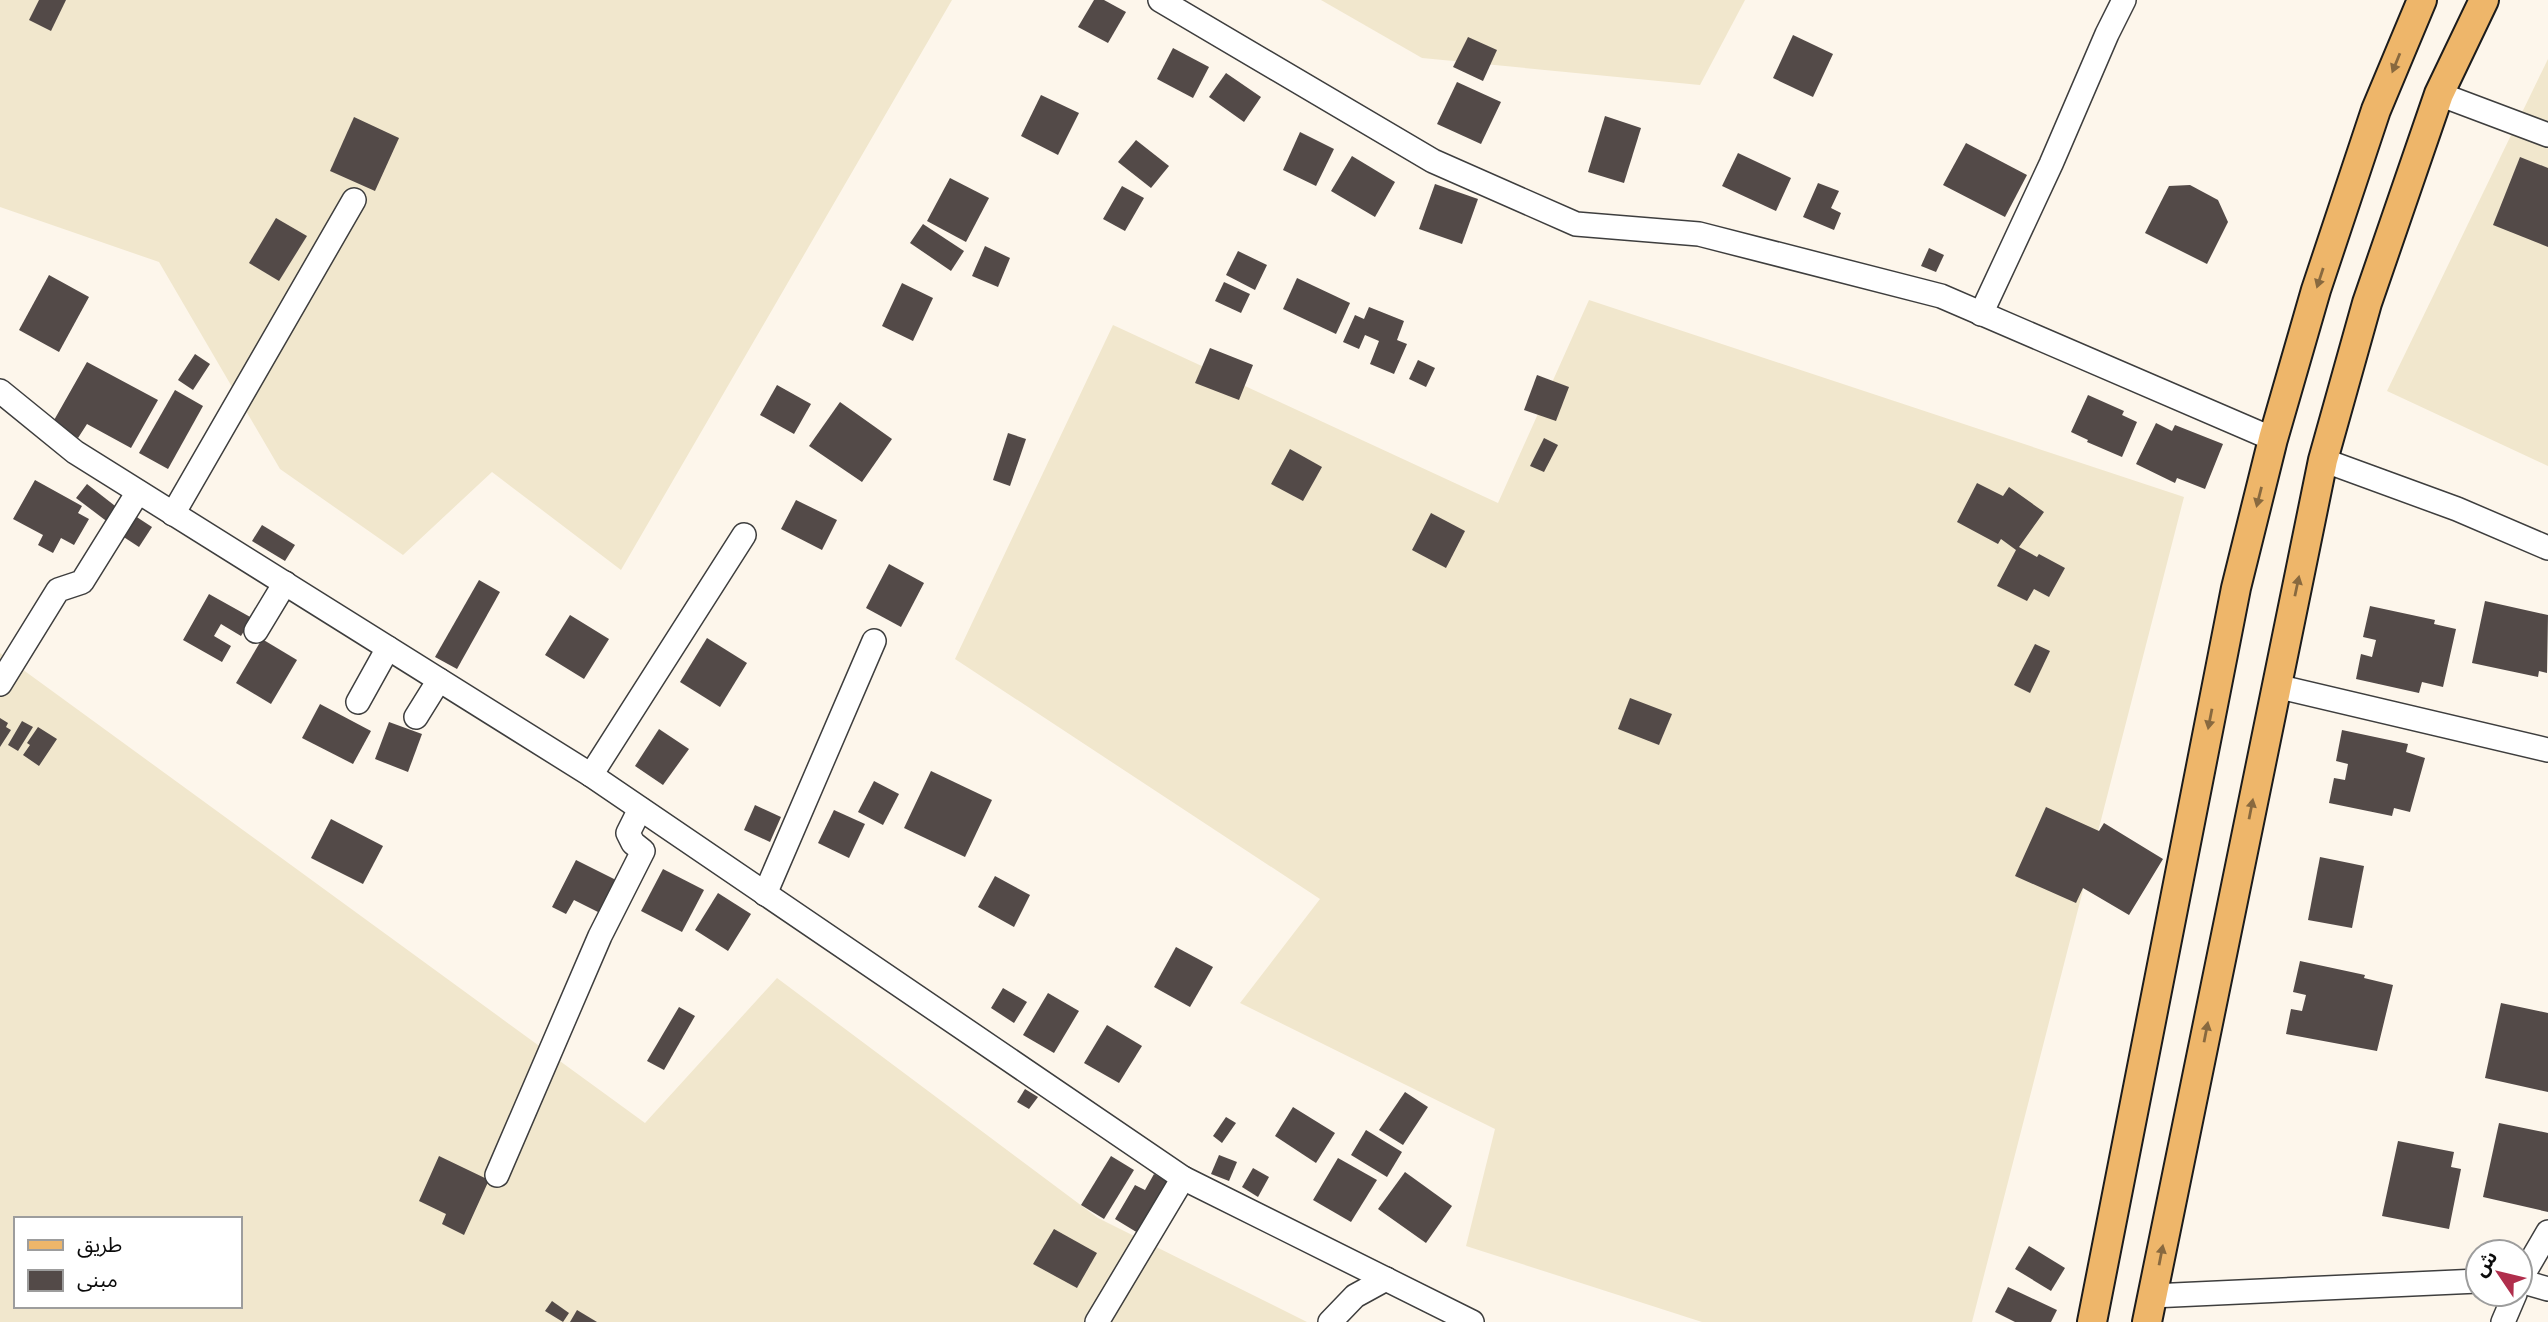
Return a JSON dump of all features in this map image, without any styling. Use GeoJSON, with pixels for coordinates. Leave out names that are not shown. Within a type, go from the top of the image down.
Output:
{"type":"FeatureCollection","features":[{"type":"Feature","properties":{"kind":"main road"},"geometry":{"type":"LineString","coordinates":[[2092,1322],[2236,588],[2273,439],[2316,290],[2376,110],[2422,0]]}},
{"type":"Feature","properties":{"kind":"main road"},"geometry":{"type":"LineString","coordinates":[[2150,1309],[2323,460],[2367,303],[2439,94],[2484,0]]}},
{"type":"Feature","properties":{"kind":"street"},"geometry":{"type":"LineString","coordinates":[[1160,0],[1433,160],[1576,224],[1699,234],[1941,296],[2273,439]]}},
{"type":"Feature","properties":{"kind":"street"},"geometry":{"type":"LineString","coordinates":[[1981,314],[2124,0]]}},
{"type":"Feature","properties":{"kind":"street"},"geometry":{"type":"LineString","coordinates":[[2439,94],[2548,135]]}},
{"type":"Feature","properties":{"kind":"street"},"geometry":{"type":"LineString","coordinates":[[173,514],[354,200]]}},
{"type":"Feature","properties":{"kind":"street"},"geometry":{"type":"LineString","coordinates":[[0,391],[75,452],[591,775],[1182,1178],[1472,1322]]}},
{"type":"Feature","properties":{"kind":"street"},"geometry":{"type":"LineString","coordinates":[[2323,460],[2457,509],[2548,548]]}},
{"type":"Feature","properties":{"kind":"street"},"geometry":{"type":"LineString","coordinates":[[0,684],[58,590],[82,582],[138,492]]}},
{"type":"Feature","properties":{"kind":"street"},"geometry":{"type":"LineString","coordinates":[[591,775],[744,535]]}},
{"type":"Feature","properties":{"kind":"street"},"geometry":{"type":"LineString","coordinates":[[256,631],[285,583]]}},
{"type":"Feature","properties":{"kind":"street"},"geometry":{"type":"LineString","coordinates":[[765,894],[874,642]]}},
{"type":"Feature","properties":{"kind":"street"},"geometry":{"type":"LineString","coordinates":[[358,702],[388,648]]}},
{"type":"Feature","properties":{"kind":"street"},"geometry":{"type":"LineString","coordinates":[[416,717],[439,680]]}},
{"type":"Feature","properties":{"kind":"street"},"geometry":{"type":"LineString","coordinates":[[2276,686],[2548,750]]}},
{"type":"Feature","properties":{"kind":"street"},"geometry":{"type":"LineString","coordinates":[[497,1175],[600,936],[643,851],[633,843],[628,833],[640,809]]}},
{"type":"Feature","properties":{"kind":"street"},"geometry":{"type":"LineString","coordinates":[[1097,1322],[1182,1178]]}},
{"type":"Feature","properties":{"kind":"street"},"geometry":{"type":"LineString","coordinates":[[2534,1256],[2548,1232]]}},
{"type":"Feature","properties":{"kind":"street"},"geometry":{"type":"LineString","coordinates":[[1330,1322],[1355,1296],[1385,1279]]}},
{"type":"Feature","properties":{"kind":"street"},"geometry":{"type":"LineString","coordinates":[[2150,1309],[2464,1281]]}},
{"type":"Feature","properties":{"kind":"shaded area"},"geometry":{"type":"Polygon","coordinates":[[[0,0],[952,0],[621,570],[492,472],[403,555],[280,469],[159,262],[0,207],[0,0]]]}},
{"type":"Feature","properties":{"kind":"shaded area"},"geometry":{"type":"Polygon","coordinates":[[[1321,0],[1745,0],[1700,85],[1422,58],[1321,0]]]}},
{"type":"Feature","properties":{"kind":"shaded area"},"geometry":{"type":"Polygon","coordinates":[[[2548,59],[2548,466],[2387,391],[2548,59]]]}},
{"type":"Feature","properties":{"kind":"shaded area"},"geometry":{"type":"Polygon","coordinates":[[[1589,300],[2184,497],[1972,1322],[1702,1322],[1466,1246],[1495,1129],[1240,1003],[1320,899],[955,659],[1113,325],[1498,503],[1589,300]]]}},
{"type":"Feature","properties":{"kind":"shaded area"},"geometry":{"type":"Polygon","coordinates":[[[0,653],[645,1123],[777,978],[1098,1218],[1307,1322],[0,1322],[0,653]]]}},
{"type":"Feature","properties":{"kind":"building"},"geometry":{"type":"Polygon","coordinates":[[[39,0],[66,0],[51,31],[29,20],[39,0]]]}},
{"type":"Feature","properties":{"kind":"building"},"geometry":{"type":"Polygon","coordinates":[[[1094,0],[1104,0],[1126,12],[1108,43],[1078,27],[1094,0]]]}},
{"type":"Feature","properties":{"kind":"building"},"geometry":{"type":"Polygon","coordinates":[[[1793,35],[1833,54],[1813,97],[1773,78],[1793,35]]]}},
{"type":"Feature","properties":{"kind":"building"},"geometry":{"type":"Polygon","coordinates":[[[1468,37],[1497,50],[1483,81],[1453,67],[1468,37]]]}},
{"type":"Feature","properties":{"kind":"building"},"geometry":{"type":"Polygon","coordinates":[[[1173,48],[1209,67],[1193,98],[1157,79],[1173,48]]]}},
{"type":"Feature","properties":{"kind":"building"},"geometry":{"type":"Polygon","coordinates":[[[1226,73],[1261,97],[1244,122],[1209,97],[1226,73]]]}},
{"type":"Feature","properties":{"kind":"building"},"geometry":{"type":"Polygon","coordinates":[[[1457,82],[1501,102],[1481,144],[1437,124],[1457,82]]]}},
{"type":"Feature","properties":{"kind":"building"},"geometry":{"type":"Polygon","coordinates":[[[1041,95],[1079,113],[1058,155],[1021,136],[1041,95]]]}},
{"type":"Feature","properties":{"kind":"building"},"geometry":{"type":"Polygon","coordinates":[[[1605,116],[1641,128],[1624,183],[1588,172],[1605,116]]]}},
{"type":"Feature","properties":{"kind":"building"},"geometry":{"type":"Polygon","coordinates":[[[354,117],[399,138],[375,191],[330,171],[354,117]]]}},
{"type":"Feature","properties":{"kind":"building"},"geometry":{"type":"Polygon","coordinates":[[[1300,132],[1334,149],[1316,186],[1283,170],[1300,132]]]}},
{"type":"Feature","properties":{"kind":"building"},"geometry":{"type":"Polygon","coordinates":[[[1136,140],[1169,166],[1151,188],[1118,162],[1136,140]]]}},
{"type":"Feature","properties":{"kind":"building"},"geometry":{"type":"Polygon","coordinates":[[[1966,143],[2027,175],[2005,217],[1943,185],[1966,143]]]}},
{"type":"Feature","properties":{"kind":"building"},"geometry":{"type":"Polygon","coordinates":[[[1738,153],[1791,178],[1776,211],[1722,186],[1738,153]]]}},
{"type":"Feature","properties":{"kind":"building"},"geometry":{"type":"Polygon","coordinates":[[[1352,156],[1395,182],[1375,217],[1331,191],[1352,156]]]}},
{"type":"Feature","properties":{"kind":"building"},"geometry":{"type":"Polygon","coordinates":[[[2520,157],[2548,168],[2548,247],[2493,225],[2520,157]]]}},
{"type":"Feature","properties":{"kind":"building"},"geometry":{"type":"Polygon","coordinates":[[[950,178],[989,198],[966,242],[927,221],[950,178]]]}},
{"type":"Feature","properties":{"kind":"building"},"geometry":{"type":"Polygon","coordinates":[[[1818,183],[1839,191],[1831,208],[1841,213],[1834,230],[1803,217],[1818,183]]]}},
{"type":"Feature","properties":{"kind":"building"},"geometry":{"type":"Polygon","coordinates":[[[1435,184],[1478,199],[1462,244],[1419,229],[1435,184]]]}},
{"type":"Feature","properties":{"kind":"building"},"geometry":{"type":"Polygon","coordinates":[[[2190,185],[2218,200],[2228,222],[2207,264],[2145,233],[2169,186],[2190,185]]]}},
{"type":"Feature","properties":{"kind":"building"},"geometry":{"type":"Polygon","coordinates":[[[1122,186],[1144,198],[1125,231],[1103,219],[1122,186]]]}},
{"type":"Feature","properties":{"kind":"building"},"geometry":{"type":"Polygon","coordinates":[[[276,218],[307,236],[279,281],[249,263],[276,218]]]}},
{"type":"Feature","properties":{"kind":"building"},"geometry":{"type":"Polygon","coordinates":[[[923,224],[964,251],[951,271],[910,243],[923,224]]]}},
{"type":"Feature","properties":{"kind":"building"},"geometry":{"type":"Polygon","coordinates":[[[985,246],[1010,258],[998,287],[972,276],[985,246]]]}},
{"type":"Feature","properties":{"kind":"building"},"geometry":{"type":"Polygon","coordinates":[[[1929,248],[1944,255],[1936,272],[1921,266],[1929,248]]]}},
{"type":"Feature","properties":{"kind":"building"},"geometry":{"type":"Polygon","coordinates":[[[1238,251],[1267,265],[1255,290],[1226,275],[1238,251]]]}},
{"type":"Feature","properties":{"kind":"building"},"geometry":{"type":"Polygon","coordinates":[[[49,275],[89,297],[59,352],[19,330],[49,275]]]}},
{"type":"Feature","properties":{"kind":"building"},"geometry":{"type":"Polygon","coordinates":[[[1297,278],[1350,303],[1336,334],[1283,309],[1297,278]]]}},
{"type":"Feature","properties":{"kind":"building"},"geometry":{"type":"Polygon","coordinates":[[[1224,282],[1250,294],[1241,313],[1215,301],[1224,282]]]}},
{"type":"Feature","properties":{"kind":"building"},"geometry":{"type":"Polygon","coordinates":[[[902,283],[933,298],[913,341],[882,326],[902,283]]]}},
{"type":"Feature","properties":{"kind":"building"},"geometry":{"type":"Polygon","coordinates":[[[1369,307],[1404,321],[1397,340],[1407,344],[1394,374],[1370,364],[1379,341],[1365,335],[1359,349],[1343,342],[1355,315],[1364,319],[1369,307]]]}},
{"type":"Feature","properties":{"kind":"building"},"geometry":{"type":"Polygon","coordinates":[[[1210,348],[1253,365],[1239,400],[1195,383],[1210,348]]]}},
{"type":"Feature","properties":{"kind":"building"},"geometry":{"type":"Polygon","coordinates":[[[195,354],[210,364],[193,390],[178,380],[195,354]]]}},
{"type":"Feature","properties":{"kind":"building"},"geometry":{"type":"Polygon","coordinates":[[[1418,360],[1435,368],[1426,387],[1409,379],[1418,360]]]}},
{"type":"Feature","properties":{"kind":"building"},"geometry":{"type":"Polygon","coordinates":[[[87,362],[158,400],[131,448],[87,424],[78,438],[53,422],[87,362]]]}},
{"type":"Feature","properties":{"kind":"building"},"geometry":{"type":"Polygon","coordinates":[[[1537,375],[1569,387],[1556,421],[1524,410],[1537,375]]]}},
{"type":"Feature","properties":{"kind":"building"},"geometry":{"type":"Polygon","coordinates":[[[777,385],[811,404],[794,434],[760,415],[777,385]]]}},
{"type":"Feature","properties":{"kind":"building"},"geometry":{"type":"Polygon","coordinates":[[[175,390],[203,406],[168,469],[139,453],[175,390]]]}},
{"type":"Feature","properties":{"kind":"building"},"geometry":{"type":"Polygon","coordinates":[[[2088,395],[2124,411],[2122,415],[2137,422],[2122,457],[2071,432],[2088,395]]]}},
{"type":"Feature","properties":{"kind":"building"},"geometry":{"type":"Polygon","coordinates":[[[840,402],[892,439],[862,482],[809,446],[840,402]]]}},
{"type":"Feature","properties":{"kind":"building"},"geometry":{"type":"Polygon","coordinates":[[[2156,423],[2172,431],[2175,425],[2223,444],[2205,489],[2177,478],[2175,483],[2136,464],[2156,423]]]}},
{"type":"Feature","properties":{"kind":"building"},"geometry":{"type":"Polygon","coordinates":[[[1008,433],[1026,439],[1010,486],[993,480],[1008,433]]]}},
{"type":"Feature","properties":{"kind":"building"},"geometry":{"type":"Polygon","coordinates":[[[1544,438],[1558,445],[1544,472],[1530,466],[1544,438]]]}},
{"type":"Feature","properties":{"kind":"building"},"geometry":{"type":"Polygon","coordinates":[[[1290,449],[1322,467],[1303,501],[1271,484],[1290,449]]]}},
{"type":"Feature","properties":{"kind":"building"},"geometry":{"type":"Polygon","coordinates":[[[35,480],[82,506],[78,513],[89,519],[74,545],[61,538],[53,553],[38,545],[43,535],[13,519],[35,480]]]}},
{"type":"Feature","properties":{"kind":"building"},"geometry":{"type":"Polygon","coordinates":[[[1977,483],[2003,496],[2009,487],[2044,512],[2019,547],[2065,568],[2049,597],[2034,589],[2027,601],[1997,586],[2016,550],[2001,539],[1998,544],[1957,522],[1977,483]]]}},
{"type":"Feature","properties":{"kind":"building"},"geometry":{"type":"Polygon","coordinates":[[[87,484],[119,509],[109,523],[76,498],[87,484]]]}},
{"type":"Feature","properties":{"kind":"building"},"geometry":{"type":"Polygon","coordinates":[[[796,500],[837,520],[822,550],[781,529],[796,500]]]}},
{"type":"Feature","properties":{"kind":"building"},"geometry":{"type":"Polygon","coordinates":[[[129,512],[152,527],[139,547],[116,532],[129,512]]]}},
{"type":"Feature","properties":{"kind":"building"},"geometry":{"type":"Polygon","coordinates":[[[1431,513],[1465,531],[1446,568],[1412,550],[1431,513]]]}},
{"type":"Feature","properties":{"kind":"building"},"geometry":{"type":"Polygon","coordinates":[[[262,525],[295,545],[285,561],[252,541],[262,525]]]}},
{"type":"Feature","properties":{"kind":"building"},"geometry":{"type":"Polygon","coordinates":[[[889,564],[924,583],[901,627],[866,608],[889,564]]]}},
{"type":"Feature","properties":{"kind":"building"},"geometry":{"type":"Polygon","coordinates":[[[479,580],[500,592],[457,669],[435,657],[479,580]]]}},
{"type":"Feature","properties":{"kind":"building"},"geometry":{"type":"Polygon","coordinates":[[[209,594],[252,618],[241,636],[221,624],[214,636],[231,646],[222,662],[183,640],[209,594]]]}},
{"type":"Feature","properties":{"kind":"building"},"geometry":{"type":"Polygon","coordinates":[[[2485,601],[2548,615],[2547,673],[2539,671],[2538,677],[2472,663],[2485,601]]]}},
{"type":"Feature","properties":{"kind":"building"},"geometry":{"type":"Polygon","coordinates":[[[2370,606],[2435,620],[2434,624],[2456,629],[2443,687],[2422,682],[2419,693],[2356,679],[2361,654],[2372,657],[2376,640],[2363,637],[2370,606]]]}},
{"type":"Feature","properties":{"kind":"building"},"geometry":{"type":"Polygon","coordinates":[[[570,615],[609,639],[584,679],[545,655],[570,615]]]}},
{"type":"Feature","properties":{"kind":"building"},"geometry":{"type":"Polygon","coordinates":[[[707,638],[747,663],[720,707],[680,682],[707,638]]]}},
{"type":"Feature","properties":{"kind":"building"},"geometry":{"type":"Polygon","coordinates":[[[262,639],[297,660],[271,704],[236,683],[262,639]]]}},
{"type":"Feature","properties":{"kind":"building"},"geometry":{"type":"Polygon","coordinates":[[[2035,644],[2050,651],[2030,693],[2014,685],[2035,644]]]}},
{"type":"Feature","properties":{"kind":"building"},"geometry":{"type":"Polygon","coordinates":[[[1630,698],[1672,714],[1659,745],[1618,729],[1630,698]]]}},
{"type":"Feature","properties":{"kind":"building"},"geometry":{"type":"Polygon","coordinates":[[[320,704],[371,731],[353,764],[302,738],[320,704]]]}},
{"type":"Feature","properties":{"kind":"building"},"geometry":{"type":"Polygon","coordinates":[[[0,718],[8,723],[6,727],[11,730],[0,747],[0,718]]]}},
{"type":"Feature","properties":{"kind":"building"},"geometry":{"type":"Polygon","coordinates":[[[22,721],[33,727],[18,751],[8,745],[22,721]]]}},
{"type":"Feature","properties":{"kind":"building"},"geometry":{"type":"Polygon","coordinates":[[[389,722],[422,734],[408,772],[375,759],[389,722]]]}},
{"type":"Feature","properties":{"kind":"building"},"geometry":{"type":"Polygon","coordinates":[[[38,727],[57,739],[39,766],[23,755],[30,745],[27,743],[38,727]]]}},
{"type":"Feature","properties":{"kind":"building"},"geometry":{"type":"Polygon","coordinates":[[[659,729],[689,749],[663,785],[635,766],[659,729]]]}},
{"type":"Feature","properties":{"kind":"building"},"geometry":{"type":"Polygon","coordinates":[[[2342,730],[2408,744],[2406,752],[2425,758],[2410,812],[2394,808],[2392,816],[2329,803],[2334,778],[2345,780],[2348,764],[2336,761],[2342,730]]]}},
{"type":"Feature","properties":{"kind":"building"},"geometry":{"type":"Polygon","coordinates":[[[931,771],[992,800],[965,857],[904,828],[931,771]]]}},
{"type":"Feature","properties":{"kind":"building"},"geometry":{"type":"Polygon","coordinates":[[[874,781],[899,794],[883,825],[858,812],[874,781]]]}},
{"type":"Feature","properties":{"kind":"building"},"geometry":{"type":"Polygon","coordinates":[[[755,805],[781,817],[770,842],[744,830],[755,805]]]}},
{"type":"Feature","properties":{"kind":"building"},"geometry":{"type":"Polygon","coordinates":[[[2046,807],[2099,831],[2104,823],[2163,859],[2129,915],[2083,888],[2076,903],[2015,876],[2046,807]]]}},
{"type":"Feature","properties":{"kind":"building"},"geometry":{"type":"Polygon","coordinates":[[[834,810],[865,824],[849,858],[818,843],[834,810]]]}},
{"type":"Feature","properties":{"kind":"building"},"geometry":{"type":"Polygon","coordinates":[[[331,819],[383,846],[363,884],[311,858],[331,819]]]}},
{"type":"Feature","properties":{"kind":"building"},"geometry":{"type":"Polygon","coordinates":[[[2320,857],[2364,866],[2352,928],[2308,920],[2320,857]]]}},
{"type":"Feature","properties":{"kind":"building"},"geometry":{"type":"Polygon","coordinates":[[[576,860],[620,882],[604,915],[574,900],[566,914],[552,907],[576,860]]]}},
{"type":"Feature","properties":{"kind":"building"},"geometry":{"type":"Polygon","coordinates":[[[663,869],[704,890],[682,932],[641,911],[663,869]]]}},
{"type":"Feature","properties":{"kind":"building"},"geometry":{"type":"Polygon","coordinates":[[[995,876],[1030,895],[1014,927],[978,907],[995,876]]]}},
{"type":"Feature","properties":{"kind":"building"},"geometry":{"type":"Polygon","coordinates":[[[718,893],[751,914],[728,951],[695,930],[718,893]]]}},
{"type":"Feature","properties":{"kind":"building"},"geometry":{"type":"Polygon","coordinates":[[[1176,947],[1213,967],[1190,1007],[1154,987],[1176,947]]]}},
{"type":"Feature","properties":{"kind":"building"},"geometry":{"type":"Polygon","coordinates":[[[2300,961],[2365,975],[2364,978],[2393,985],[2377,1051],[2286,1034],[2291,1009],[2302,1011],[2306,995],[2293,992],[2300,961]]]}},
{"type":"Feature","properties":{"kind":"building"},"geometry":{"type":"Polygon","coordinates":[[[1003,988],[1027,1002],[1014,1023],[991,1008],[1003,988]]]}},
{"type":"Feature","properties":{"kind":"building"},"geometry":{"type":"Polygon","coordinates":[[[1048,993],[1079,1011],[1054,1053],[1023,1035],[1048,993]]]}},
{"type":"Feature","properties":{"kind":"building"},"geometry":{"type":"Polygon","coordinates":[[[2501,1003],[2548,1013],[2548,1092],[2485,1078],[2501,1003]]]}},
{"type":"Feature","properties":{"kind":"building"},"geometry":{"type":"Polygon","coordinates":[[[679,1007],[695,1016],[664,1070],[647,1061],[679,1007]]]}},
{"type":"Feature","properties":{"kind":"building"},"geometry":{"type":"Polygon","coordinates":[[[1107,1025],[1142,1046],[1119,1083],[1084,1063],[1107,1025]]]}},
{"type":"Feature","properties":{"kind":"building"},"geometry":{"type":"Polygon","coordinates":[[[1025,1089],[1038,1097],[1029,1109],[1017,1102],[1025,1089]]]}},
{"type":"Feature","properties":{"kind":"building"},"geometry":{"type":"Polygon","coordinates":[[[1405,1092],[1428,1107],[1403,1145],[1379,1130],[1405,1092]]]}},
{"type":"Feature","properties":{"kind":"building"},"geometry":{"type":"Polygon","coordinates":[[[1293,1107],[1335,1133],[1316,1163],[1275,1136],[1293,1107]]]}},
{"type":"Feature","properties":{"kind":"building"},"geometry":{"type":"Polygon","coordinates":[[[1226,1117],[1236,1123],[1222,1143],[1213,1136],[1226,1117]]]}},
{"type":"Feature","properties":{"kind":"building"},"geometry":{"type":"Polygon","coordinates":[[[2499,1123],[2548,1133],[2548,1212],[2483,1197],[2499,1123]]]}},
{"type":"Feature","properties":{"kind":"building"},"geometry":{"type":"Polygon","coordinates":[[[1366,1130],[1402,1152],[1387,1177],[1351,1155],[1366,1130]]]}},
{"type":"Feature","properties":{"kind":"building"},"geometry":{"type":"Polygon","coordinates":[[[2398,1141],[2454,1152],[2451,1167],[2461,1169],[2449,1229],[2382,1216],[2398,1141]]]}},
{"type":"Feature","properties":{"kind":"building"},"geometry":{"type":"Polygon","coordinates":[[[1219,1155],[1237,1162],[1229,1181],[1211,1174],[1219,1155]]]}},
{"type":"Feature","properties":{"kind":"building"},"geometry":{"type":"Polygon","coordinates":[[[439,1156],[489,1180],[464,1235],[442,1224],[446,1214],[419,1201],[439,1156]]]}},
{"type":"Feature","properties":{"kind":"building"},"geometry":{"type":"Polygon","coordinates":[[[1111,1156],[1134,1170],[1104,1219],[1081,1205],[1111,1156]]]}},
{"type":"Feature","properties":{"kind":"building"},"geometry":{"type":"Polygon","coordinates":[[[1338,1158],[1377,1180],[1351,1222],[1313,1200],[1338,1158]]]}},
{"type":"Feature","properties":{"kind":"building"},"geometry":{"type":"Polygon","coordinates":[[[1253,1168],[1269,1177],[1258,1197],[1242,1187],[1253,1168]]]}},
{"type":"Feature","properties":{"kind":"building"},"geometry":{"type":"Polygon","coordinates":[[[1405,1172],[1452,1206],[1426,1243],[1378,1209],[1405,1172]]]}},
{"type":"Feature","properties":{"kind":"building"},"geometry":{"type":"Polygon","coordinates":[[[1154,1174],[1168,1182],[1138,1233],[1115,1219],[1135,1185],[1145,1190],[1154,1174]]]}},
{"type":"Feature","properties":{"kind":"building"},"geometry":{"type":"Polygon","coordinates":[[[1054,1229],[1097,1253],[1077,1288],[1033,1264],[1054,1229]]]}},
{"type":"Feature","properties":{"kind":"building"},"geometry":{"type":"Polygon","coordinates":[[[2029,1246],[2065,1268],[2051,1291],[2015,1269],[2029,1246]]]}},
{"type":"Feature","properties":{"kind":"building"},"geometry":{"type":"Polygon","coordinates":[[[2008,1287],[2057,1310],[2051,1322],[2015,1322],[1995,1312],[2008,1287]]]}},
{"type":"Feature","properties":{"kind":"building"},"geometry":{"type":"Polygon","coordinates":[[[552,1301],[569,1313],[563,1322],[545,1311],[552,1301]]]}},
{"type":"Feature","properties":{"kind":"building"},"geometry":{"type":"Polygon","coordinates":[[[577,1310],[597,1322],[570,1322],[577,1310]]]}}]}
